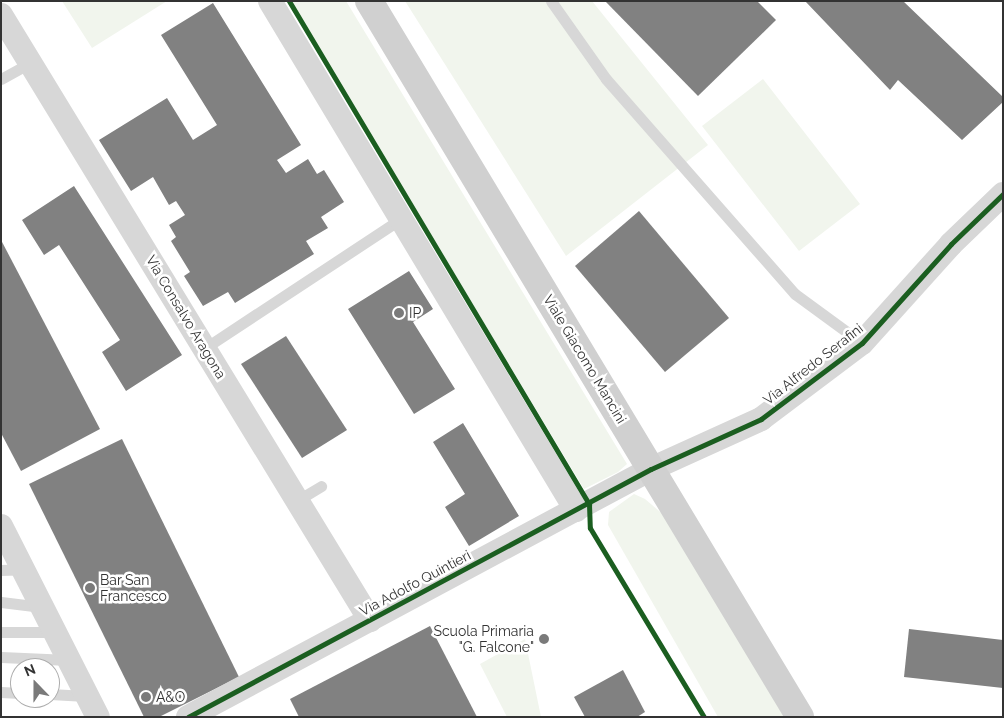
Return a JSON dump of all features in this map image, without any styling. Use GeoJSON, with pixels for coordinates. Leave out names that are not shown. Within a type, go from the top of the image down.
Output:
{"type":"FeatureCollection","features":[{"type":"Feature","properties":{"kind":"street"},"geometry":{"type":"LineString","coordinates":[[270,1],[576,510]]}},
{"type":"Feature","properties":{"kind":"street","name":"Viale Giacomo Mancini"},"geometry":{"type":"LineString","coordinates":[[369,1],[800,717]]}},
{"type":"Feature","properties":{"kind":"street","name":"Via Consalvo Aragona"},"geometry":{"type":"LineString","coordinates":[[1,15],[298,500],[305,526],[370,620]]}},
{"type":"Feature","properties":{"kind":"street","name":"Via Alfredo Serafini"},"geometry":{"type":"LineString","coordinates":[[651,469],[761,419],[862,343],[951,244],[1003,194]]}},
{"type":"Feature","properties":{"kind":"street","name":"Via Adolfo Quintieri"},"geometry":{"type":"LineString","coordinates":[[188,717],[651,469]]}},
{"type":"Feature","properties":{"kind":"street"},"geometry":{"type":"LineString","coordinates":[[4,537],[13,570],[43,607],[98,717]]}},
{"type":"Feature","properties":{"kind":"lane"},"geometry":{"type":"LineString","coordinates":[[551,1],[606,78],[795,294],[862,343]]}},
{"type":"Feature","properties":{"kind":"lane"},"geometry":{"type":"LineString","coordinates":[[1,79],[30,63]]}},
{"type":"Feature","properties":{"kind":"lane"},"geometry":{"type":"LineString","coordinates":[[205,348],[401,219]]}},
{"type":"Feature","properties":{"kind":"lane"},"geometry":{"type":"LineString","coordinates":[[298,500],[321,486]]}},
{"type":"Feature","properties":{"kind":"lane"},"geometry":{"type":"LineString","coordinates":[[1,602],[43,607]]}},
{"type":"Feature","properties":{"kind":"lane"},"geometry":{"type":"LineString","coordinates":[[1,632],[56,632]]}},
{"type":"Feature","properties":{"kind":"lane"},"geometry":{"type":"LineString","coordinates":[[1,657],[69,660]]}},
{"type":"Feature","properties":{"kind":"lane"},"geometry":{"type":"LineString","coordinates":[[60,695],[86,696]]}},
{"type":"Feature","properties":{"kind":"shaded area"},"geometry":{"type":"Polygon","coordinates":[[[62,1],[167,1],[92,48],[62,1]]]}},
{"type":"Feature","properties":{"kind":"shaded area"},"geometry":{"type":"Polygon","coordinates":[[[290,1],[346,1],[627,464],[618,472],[584,489],[290,1]]]}},
{"type":"Feature","properties":{"kind":"shaded area"},"geometry":{"type":"Polygon","coordinates":[[[405,1],[592,1],[708,145],[566,256],[405,1]]]}},
{"type":"Feature","properties":{"kind":"shaded area"},"geometry":{"type":"Polygon","coordinates":[[[763,79],[860,204],[799,251],[702,126],[763,79]]]}},
{"type":"Feature","properties":{"kind":"shaded area"},"geometry":{"type":"Polygon","coordinates":[[[634,494],[645,499],[672,522],[790,717],[718,717],[608,525],[609,512],[634,494]]]}},
{"type":"Feature","properties":{"kind":"shaded area"},"geometry":{"type":"Polygon","coordinates":[[[525,639],[541,717],[507,717],[480,664],[525,639]]]}},
{"type":"Feature","properties":{"kind":"building"},"geometry":{"type":"Polygon","coordinates":[[[605,1],[757,1],[776,20],[698,96],[605,1]]]}},
{"type":"Feature","properties":{"kind":"building"},"geometry":{"type":"Polygon","coordinates":[[[805,1],[903,1],[1003,97],[1003,102],[962,140],[898,80],[890,90],[805,1]]]}},
{"type":"Feature","properties":{"kind":"building"},"geometry":{"type":"Polygon","coordinates":[[[213,3],[301,145],[277,160],[286,173],[308,159],[317,174],[324,170],[344,202],[321,217],[328,228],[306,241],[314,254],[235,303],[228,292],[203,306],[184,276],[190,272],[171,241],[176,237],[169,225],[185,215],[176,201],[169,205],[153,177],[131,191],[99,140],[167,98],[193,140],[217,125],[161,35],[213,3]]]}},
{"type":"Feature","properties":{"kind":"building"},"geometry":{"type":"Polygon","coordinates":[[[74,186],[182,355],[126,391],[102,352],[120,340],[59,245],[44,255],[22,220],[74,186]]]}},
{"type":"Feature","properties":{"kind":"building"},"geometry":{"type":"Polygon","coordinates":[[[639,211],[729,318],[665,372],[575,266],[639,211]]]}},
{"type":"Feature","properties":{"kind":"building"},"geometry":{"type":"Polygon","coordinates":[[[1,240],[100,429],[21,471],[1,433],[1,240]]]}},
{"type":"Feature","properties":{"kind":"building"},"geometry":{"type":"Polygon","coordinates":[[[409,271],[433,309],[413,322],[455,389],[414,414],[348,309],[409,271]]]}},
{"type":"Feature","properties":{"kind":"building"},"geometry":{"type":"Polygon","coordinates":[[[286,336],[347,430],[302,458],[241,364],[286,336]]]}},
{"type":"Feature","properties":{"kind":"building"},"geometry":{"type":"Polygon","coordinates":[[[463,423],[519,516],[469,546],[445,507],[465,494],[433,442],[463,423]]]}},
{"type":"Feature","properties":{"kind":"building"},"geometry":{"type":"Polygon","coordinates":[[[122,439],[239,677],[159,717],[144,717],[29,484],[122,439]]]}},
{"type":"Feature","properties":{"kind":"building"},"geometry":{"type":"Polygon","coordinates":[[[430,626],[477,717],[299,717],[290,699],[430,626]]]}},
{"type":"Feature","properties":{"kind":"building"},"geometry":{"type":"Polygon","coordinates":[[[909,629],[1003,640],[1003,688],[904,677],[909,629]]]}},
{"type":"Feature","properties":{"kind":"building"},"geometry":{"type":"Polygon","coordinates":[[[623,670],[645,712],[637,717],[585,717],[574,697],[623,670]]]}},
{"type":"Feature","properties":{"kind":"cycle path"},"geometry":{"type":"LineString","coordinates":[[289,1],[589,504],[590,528],[704,717]]}},
{"type":"Feature","properties":{"kind":"cycle path"},"geometry":{"type":"LineString","coordinates":[[188,717],[651,469],[761,419],[862,343],[951,244],[1003,194]]}},
{"type":"Feature","properties":{"kind":"place","name":"IP"},"geometry":{"type":"Point","coordinates":[399,313]}},
{"type":"Feature","properties":{"kind":"place","name":"Bar San Francesco"},"geometry":{"type":"Point","coordinates":[90,588]}},
{"type":"Feature","properties":{"kind":"place","name":"Scuola Primaria \"G. Falcone\""},"geometry":{"type":"Point","coordinates":[544,639]}},
{"type":"Feature","properties":{"kind":"place","name":"A&O"},"geometry":{"type":"Point","coordinates":[146,697]}}]}
